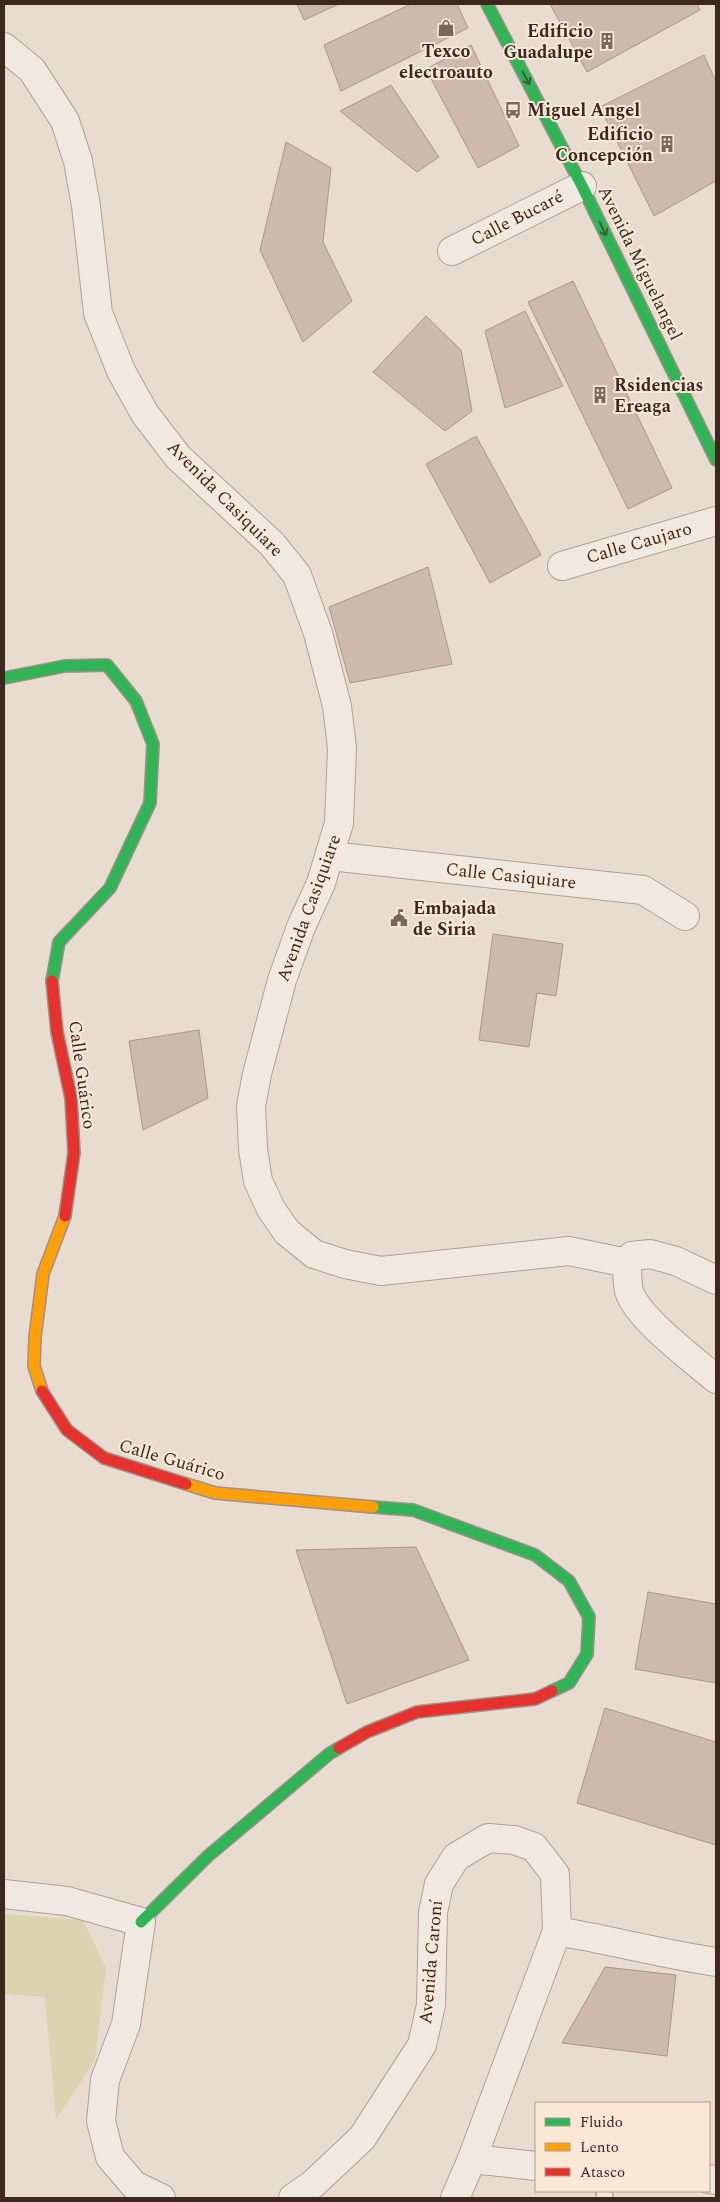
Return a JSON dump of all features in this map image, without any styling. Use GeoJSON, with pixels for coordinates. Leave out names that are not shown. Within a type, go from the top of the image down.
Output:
{"type":"FeatureCollection","features":[{"type":"Feature","properties":{"kind":"street","name":"Avenida Miguelangel"},"geometry":{"type":"LineString","coordinates":[[487,4],[582,186],[716,460]]}},
{"type":"Feature","properties":{"kind":"street","name":"Avenida Casiquiare"},"geometry":{"type":"LineString","coordinates":[[4,47],[32,70],[65,121],[79,170],[98,313],[121,371],[145,414],[178,457],[272,544],[297,575],[318,633],[338,715],[342,748],[339,823],[321,882],[301,927],[282,980],[257,1074],[251,1106],[253,1149],[258,1182],[271,1209],[288,1232],[314,1254],[345,1264],[381,1271],[569,1252],[627,1264]]}},
{"type":"Feature","properties":{"kind":"street","name":"Calle Bucaré"},"geometry":{"type":"LineString","coordinates":[[452,250],[582,186]]}},
{"type":"Feature","properties":{"kind":"street","name":"Calle Caujaro"},"geometry":{"type":"LineString","coordinates":[[562,566],[716,521]]}},
{"type":"Feature","properties":{"kind":"street","name":"Calle Guárico"},"geometry":{"type":"LineString","coordinates":[[4,678],[65,666],[107,665],[136,701],[153,744],[150,803],[110,888],[59,942],[52,978],[57,1032],[71,1098],[74,1153],[65,1215],[43,1274],[34,1337],[34,1366],[43,1394],[67,1430],[104,1458],[215,1493],[413,1510],[535,1555],[569,1582],[590,1617],[587,1654],[569,1683],[535,1699],[417,1712],[367,1732],[329,1754],[208,1856],[141,1922]]}},
{"type":"Feature","properties":{"kind":"street","name":"Calle Casiquiare"},"geometry":{"type":"LineString","coordinates":[[330,856],[643,890],[685,916]]}},
{"type":"Feature","properties":{"kind":"street"},"geometry":{"type":"LineString","coordinates":[[716,1280],[676,1261],[650,1254],[632,1256],[627,1264],[630,1292],[639,1308],[669,1338],[716,1379]]}},
{"type":"Feature","properties":{"kind":"street","name":"Avenida Caroní"},"geometry":{"type":"LineString","coordinates":[[293,2198],[313,2184],[362,2138],[422,2045],[431,2005],[433,1912],[439,1884],[456,1857],[488,1838],[514,1840],[534,1847],[555,1874],[557,1931]]}},
{"type":"Feature","properties":{"kind":"street"},"geometry":{"type":"LineString","coordinates":[[4,1894],[67,1901],[141,1922],[126,2024],[105,2080],[101,2121],[110,2157],[134,2185],[161,2198]]}},
{"type":"Feature","properties":{"kind":"street"},"geometry":{"type":"LineString","coordinates":[[455,2198],[472,2159],[557,1931],[615,1941],[678,1957],[716,1962]]}},
{"type":"Feature","properties":{"kind":"street"},"geometry":{"type":"LineString","coordinates":[[472,2159],[535,2166]]}},
{"type":"Feature","properties":{"kind":"shaded area"},"geometry":{"type":"Polygon","coordinates":[[[4,1914],[83,1920],[106,1968],[95,2061],[56,2119],[45,1997],[4,1994],[4,1914]]]}},
{"type":"Feature","properties":{"kind":"building"},"geometry":{"type":"Polygon","coordinates":[[[297,4],[339,4],[304,20],[297,4]]]}},
{"type":"Feature","properties":{"kind":"building"},"geometry":{"type":"Polygon","coordinates":[[[411,4],[457,4],[468,28],[341,91],[324,45],[411,4]]]}},
{"type":"Feature","properties":{"kind":"building","name":"Edificio Guadalupe"},"geometry":{"type":"Polygon","coordinates":[[[550,4],[697,4],[700,10],[587,72],[550,4]]]}},
{"type":"Feature","properties":{"kind":"building"},"geometry":{"type":"Polygon","coordinates":[[[471,45],[519,146],[478,168],[426,69],[471,45]]]}},
{"type":"Feature","properties":{"kind":"building","name":"Edificio Concepción"},"geometry":{"type":"Polygon","coordinates":[[[704,55],[716,82],[716,181],[654,216],[600,107],[704,55]]]}},
{"type":"Feature","properties":{"kind":"building"},"geometry":{"type":"Polygon","coordinates":[[[391,85],[439,157],[417,172],[340,111],[391,85]]]}},
{"type":"Feature","properties":{"kind":"building"},"geometry":{"type":"Polygon","coordinates":[[[286,142],[331,168],[323,242],[352,301],[303,342],[260,250],[286,142]]]}},
{"type":"Feature","properties":{"kind":"building","name":"Rsidencias Ereaga"},"geometry":{"type":"Polygon","coordinates":[[[573,281],[672,488],[628,509],[528,302],[573,281]]]}},
{"type":"Feature","properties":{"kind":"building"},"geometry":{"type":"Polygon","coordinates":[[[525,311],[563,386],[505,408],[485,331],[525,311]]]}},
{"type":"Feature","properties":{"kind":"building"},"geometry":{"type":"Polygon","coordinates":[[[426,316],[461,350],[472,411],[445,431],[373,372],[426,316]]]}},
{"type":"Feature","properties":{"kind":"building"},"geometry":{"type":"Polygon","coordinates":[[[476,436],[541,555],[490,583],[426,464],[476,436]]]}},
{"type":"Feature","properties":{"kind":"building"},"geometry":{"type":"Polygon","coordinates":[[[428,567],[452,664],[350,683],[329,607],[428,567]]]}},
{"type":"Feature","properties":{"kind":"building"},"geometry":{"type":"Polygon","coordinates":[[[493,934],[563,944],[556,996],[537,993],[529,1047],[479,1040],[493,934]]]}},
{"type":"Feature","properties":{"kind":"building"},"geometry":{"type":"Polygon","coordinates":[[[199,1030],[208,1098],[143,1130],[129,1041],[199,1030]]]}},
{"type":"Feature","properties":{"kind":"building"},"geometry":{"type":"Polygon","coordinates":[[[416,1547],[469,1660],[347,1704],[296,1550],[416,1547]]]}},
{"type":"Feature","properties":{"kind":"building"},"geometry":{"type":"Polygon","coordinates":[[[648,1592],[716,1604],[716,1683],[635,1669],[648,1592]]]}},
{"type":"Feature","properties":{"kind":"building"},"geometry":{"type":"Polygon","coordinates":[[[605,1708],[716,1742],[716,1845],[577,1803],[605,1708]]]}},
{"type":"Feature","properties":{"kind":"building"},"geometry":{"type":"Polygon","coordinates":[[[605,1967],[676,1975],[667,2056],[562,2043],[605,1967]]]}},
{"type":"Feature","properties":{"kind":"traffic: fast"},"geometry":{"type":"LineString","coordinates":[[487,4],[582,186],[716,460]]}},
{"type":"Feature","properties":{"kind":"traffic: fast"},"geometry":{"type":"LineString","coordinates":[[4,678],[65,666],[107,665],[136,701],[153,744],[150,803],[110,888],[59,942],[52,981]]}},
{"type":"Feature","properties":{"kind":"traffic: fast"},"geometry":{"type":"LineString","coordinates":[[373,1507],[413,1510],[535,1555],[569,1581],[589,1617],[587,1654],[569,1683],[552,1691]]}},
{"type":"Feature","properties":{"kind":"traffic: fast"},"geometry":{"type":"LineString","coordinates":[[141,1922],[208,1856],[329,1754],[339,1748]]}},
{"type":"Feature","properties":{"kind":"traffic: slow"},"geometry":{"type":"LineString","coordinates":[[42,1391],[34,1366],[35,1337],[43,1274],[65,1216]]}},
{"type":"Feature","properties":{"kind":"traffic: slow"},"geometry":{"type":"LineString","coordinates":[[186,1484],[215,1493],[373,1507]]}},
{"type":"Feature","properties":{"kind":"traffic: jam"},"geometry":{"type":"LineString","coordinates":[[52,981],[57,1032],[71,1098],[74,1153],[65,1216]]}},
{"type":"Feature","properties":{"kind":"traffic: jam"},"geometry":{"type":"LineString","coordinates":[[42,1391],[67,1430],[104,1458],[186,1484]]}},
{"type":"Feature","properties":{"kind":"traffic: jam"},"geometry":{"type":"LineString","coordinates":[[339,1748],[367,1732],[417,1712],[535,1699],[552,1691]]}},
{"type":"Feature","properties":{"kind":"place","name":"Texco electroauto"},"geometry":{"type":"Point","coordinates":[446,28]}},
{"type":"Feature","properties":{"kind":"place","name":"Edificio Guadalupe"},"geometry":{"type":"Point","coordinates":[607,41]}},
{"type":"Feature","properties":{"kind":"place","name":"Miguel Angel"},"geometry":{"type":"Point","coordinates":[513,110]}},
{"type":"Feature","properties":{"kind":"place","name":"Edificio Concepción"},"geometry":{"type":"Point","coordinates":[667,144]}},
{"type":"Feature","properties":{"kind":"place","name":"Rsidencias Ereaga"},"geometry":{"type":"Point","coordinates":[600,395]}},
{"type":"Feature","properties":{"kind":"place","name":"Embajada de Siria"},"geometry":{"type":"Point","coordinates":[399,918]}}]}
